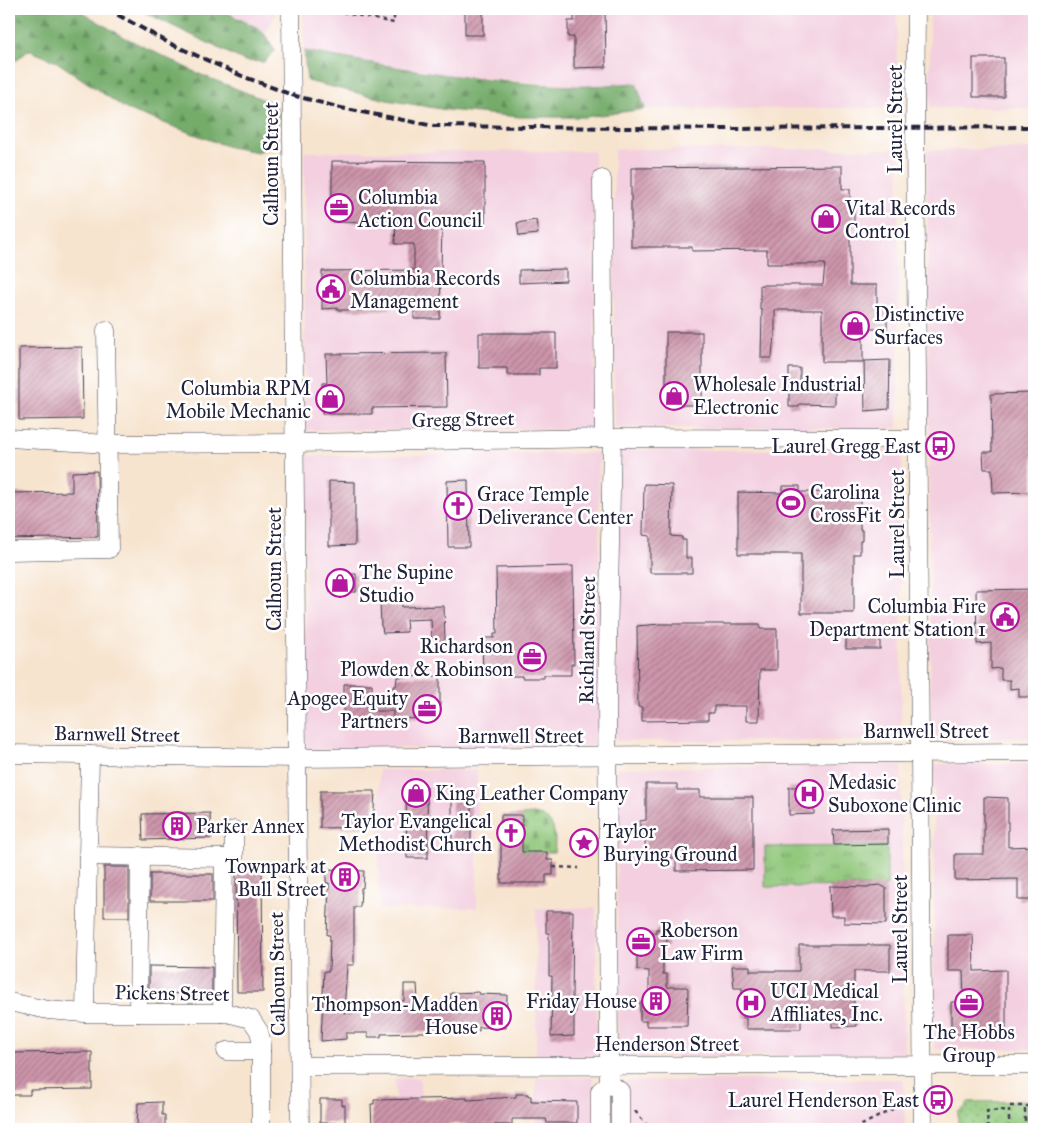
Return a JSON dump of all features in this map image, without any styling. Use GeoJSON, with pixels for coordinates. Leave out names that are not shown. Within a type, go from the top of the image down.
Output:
{"type":"FeatureCollection","features":[{"type":"Feature","properties":{"kind":"street","name":"Calhoun Street"},"geometry":{"type":"LineString","coordinates":[[292,9],[300,1129]]}},
{"type":"Feature","properties":{"kind":"street","name":"Laurel Street"},"geometry":{"type":"LineString","coordinates":[[916,9],[922,1129]]}},
{"type":"Feature","properties":{"kind":"street","name":"Richland Street"},"geometry":{"type":"LineString","coordinates":[[600,1129],[600,1091],[609,1083],[608,438],[602,179]]}},
{"type":"Feature","properties":{"kind":"street"},"geometry":{"type":"LineString","coordinates":[[9,551],[109,549],[106,330]]}},
{"type":"Feature","properties":{"kind":"street","name":"Gregg Street"},"geometry":{"type":"LineString","coordinates":[[9,438],[108,444],[294,444],[608,438],[918,439]]}},
{"type":"Feature","properties":{"kind":"street","name":"Barnwell Street"},"geometry":{"type":"LineString","coordinates":[[9,754],[297,758],[1034,752]]}},
{"type":"Feature","properties":{"kind":"street"},"geometry":{"type":"LineString","coordinates":[[85,1013],[90,755]]}},
{"type":"Feature","properties":{"kind":"street"},"geometry":{"type":"LineString","coordinates":[[88,856],[234,858],[234,830]]}},
{"type":"Feature","properties":{"kind":"street"},"geometry":{"type":"LineString","coordinates":[[138,1013],[140,856]]}},
{"type":"Feature","properties":{"kind":"street"},"geometry":{"type":"LineString","coordinates":[[222,1013],[224,858]]}},
{"type":"Feature","properties":{"kind":"street","name":"Pickens Street"},"geometry":{"type":"LineString","coordinates":[[9,1002],[48,1010],[85,1013],[222,1013],[237,1014],[251,1019],[260,1032],[261,1129]]}},
{"type":"Feature","properties":{"kind":"street"},"geometry":{"type":"LineString","coordinates":[[226,1051],[261,1050]]}},
{"type":"Feature","properties":{"kind":"street","name":"Henderson Street"},"geometry":{"type":"LineString","coordinates":[[300,1066],[609,1064],[1034,1065]]}},
{"type":"Feature","properties":{"kind":"street","name":"Richland Street"},"geometry":{"type":"LineString","coordinates":[[609,1083],[620,1091],[620,1129]]}},
{"type":"Feature","properties":{"kind":"path"},"geometry":{"type":"LineString","coordinates":[[327,9],[394,22],[394,9]]}},
{"type":"Feature","properties":{"kind":"path"},"geometry":{"type":"LineString","coordinates":[[553,867],[579,868]]}},
{"type":"Feature","properties":{"kind":"path"},"geometry":{"type":"LineString","coordinates":[[1009,1129],[1009,1106],[1034,1106],[1034,1115]]}},
{"type":"Feature","properties":{"kind":"path"},"geometry":{"type":"LineString","coordinates":[[1025,1106],[1025,1129]]}},
{"type":"Feature","properties":{"kind":"path"},"geometry":{"type":"LineString","coordinates":[[633,1108],[650,1129]]}},
{"type":"Feature","properties":{"kind":"path"},"geometry":{"type":"LineString","coordinates":[[854,1129],[893,1109]]}},
{"type":"Feature","properties":{"kind":"path"},"geometry":{"type":"LineString","coordinates":[[988,1129],[988,1111],[1009,1110]]}},
{"type":"Feature","properties":{"kind":"shaded area"},"geometry":{"type":"Polygon","coordinates":[[[219,9],[278,9],[265,35],[258,28],[219,9]]]}},
{"type":"Feature","properties":{"kind":"shaded area"},"geometry":{"type":"Polygon","coordinates":[[[303,9],[897,9],[897,108],[645,109],[636,83],[573,86],[413,71],[304,51],[303,9]]]}},
{"type":"Feature","properties":{"kind":"shaded area"},"geometry":{"type":"Polygon","coordinates":[[[930,9],[1034,9],[1034,108],[930,108],[930,9]]]}},
{"type":"Feature","properties":{"kind":"shaded area"},"geometry":{"type":"Polygon","coordinates":[[[614,149],[899,149],[898,428],[614,428],[614,149]]]}},
{"type":"Feature","properties":{"kind":"shaded area"},"geometry":{"type":"Polygon","coordinates":[[[1034,149],[1034,738],[931,739],[927,150],[1034,149]]]}},
{"type":"Feature","properties":{"kind":"shaded area"},"geometry":{"type":"Polygon","coordinates":[[[594,151],[595,429],[305,430],[304,152],[594,151]]]}},
{"type":"Feature","properties":{"kind":"shaded area"},"geometry":{"type":"Polygon","coordinates":[[[617,450],[902,450],[901,741],[616,741],[617,450]]]}},
{"type":"Feature","properties":{"kind":"shaded area"},"geometry":{"type":"Polygon","coordinates":[[[599,453],[600,746],[306,749],[305,456],[599,453]]]}},
{"type":"Feature","properties":{"kind":"shaded area"},"geometry":{"type":"Polygon","coordinates":[[[934,764],[1034,764],[1034,1049],[934,1049],[934,764]]]}},
{"type":"Feature","properties":{"kind":"shaded area"},"geometry":{"type":"Polygon","coordinates":[[[901,765],[904,1054],[618,1057],[616,768],[901,765]]]}},
{"type":"Feature","properties":{"kind":"shaded area"},"geometry":{"type":"Polygon","coordinates":[[[379,770],[477,770],[477,908],[379,909],[379,770]]]}},
{"type":"Feature","properties":{"kind":"shaded area"},"geometry":{"type":"Polygon","coordinates":[[[536,908],[596,908],[597,1056],[536,1056],[536,908]]]}},
{"type":"Feature","properties":{"kind":"shaded area"},"geometry":{"type":"Polygon","coordinates":[[[536,1077],[593,1077],[593,1129],[536,1129],[536,1077]]]}},
{"type":"Feature","properties":{"kind":"shaded area"},"geometry":{"type":"Polygon","coordinates":[[[395,1078],[420,1078],[421,1129],[395,1129],[395,1078]]]}},
{"type":"Feature","properties":{"kind":"shaded area"},"geometry":{"type":"Polygon","coordinates":[[[904,1079],[905,1129],[626,1129],[626,1081],[904,1079]]]}},
{"type":"Feature","properties":{"kind":"green space"},"geometry":{"type":"Polygon","coordinates":[[[10,9],[77,9],[122,36],[199,74],[275,104],[279,112],[276,144],[258,152],[229,147],[126,109],[57,62],[29,50],[17,60],[9,60],[9,41],[16,35],[17,13],[10,9]]]}},
{"type":"Feature","properties":{"kind":"green space"},"geometry":{"type":"Polygon","coordinates":[[[138,9],[219,9],[258,28],[275,51],[264,62],[245,61],[138,9]]]}},
{"type":"Feature","properties":{"kind":"green space"},"geometry":{"type":"Polygon","coordinates":[[[304,51],[403,68],[504,82],[580,86],[636,83],[645,109],[585,117],[520,117],[447,110],[387,100],[307,81],[304,51]]]}},
{"type":"Feature","properties":{"kind":"green space"},"geometry":{"type":"Polygon","coordinates":[[[536,814],[548,820],[552,825],[555,835],[554,852],[522,852],[522,815],[536,814]]]}},
{"type":"Feature","properties":{"kind":"green space"},"geometry":{"type":"Polygon","coordinates":[[[887,846],[887,886],[765,887],[765,847],[887,846]]]}},
{"type":"Feature","properties":{"kind":"green space"},"geometry":{"type":"Polygon","coordinates":[[[1034,1101],[1034,1129],[958,1129],[958,1112],[964,1109],[968,1102],[1034,1101]]]}},
{"type":"Feature","properties":{"kind":"building"},"geometry":{"type":"Polygon","coordinates":[[[465,9],[483,9],[483,35],[465,35],[465,9]]]}},
{"type":"Feature","properties":{"kind":"building"},"geometry":{"type":"Polygon","coordinates":[[[574,9],[605,9],[606,67],[574,68],[574,37],[568,37],[568,21],[574,21],[574,9]]]}},
{"type":"Feature","properties":{"kind":"building"},"geometry":{"type":"Polygon","coordinates":[[[973,58],[1004,58],[1004,97],[973,97],[973,58]]]}},
{"type":"Feature","properties":{"kind":"building"},"geometry":{"type":"Polygon","coordinates":[[[332,161],[485,162],[485,223],[442,223],[440,319],[414,319],[414,307],[390,307],[390,309],[374,310],[322,309],[322,271],[414,270],[414,244],[395,244],[396,223],[332,222],[332,161]]]}},
{"type":"Feature","properties":{"kind":"building"},"geometry":{"type":"Polygon","coordinates":[[[842,166],[842,189],[850,189],[850,208],[854,208],[854,223],[850,223],[850,285],[877,285],[877,307],[887,307],[887,329],[863,329],[863,362],[822,362],[822,310],[775,310],[775,336],[772,358],[761,358],[762,310],[760,310],[760,285],[823,285],[825,264],[767,264],[767,250],[692,251],[692,247],[631,247],[631,168],[842,166]]]}},
{"type":"Feature","properties":{"kind":"building"},"geometry":{"type":"Polygon","coordinates":[[[536,220],[538,234],[519,236],[517,223],[536,220]]]}},
{"type":"Feature","properties":{"kind":"building"},"geometry":{"type":"Polygon","coordinates":[[[566,269],[566,281],[519,283],[519,270],[566,269]]]}},
{"type":"Feature","properties":{"kind":"building"},"geometry":{"type":"Polygon","coordinates":[[[666,332],[702,332],[702,405],[666,405],[666,332]]]}},
{"type":"Feature","properties":{"kind":"building"},"geometry":{"type":"Polygon","coordinates":[[[479,333],[556,333],[556,368],[539,368],[539,375],[507,375],[507,368],[479,368],[479,333]]]}},
{"type":"Feature","properties":{"kind":"building"},"geometry":{"type":"Polygon","coordinates":[[[82,347],[83,419],[19,420],[19,348],[82,347]]]}},
{"type":"Feature","properties":{"kind":"building"},"geometry":{"type":"Polygon","coordinates":[[[446,353],[447,407],[372,408],[372,414],[322,414],[322,383],[327,383],[326,354],[446,353]]]}},
{"type":"Feature","properties":{"kind":"building"},"geometry":{"type":"Polygon","coordinates":[[[890,360],[889,409],[865,411],[864,361],[890,360]]]}},
{"type":"Feature","properties":{"kind":"building"},"geometry":{"type":"Polygon","coordinates":[[[789,368],[800,368],[800,385],[835,385],[835,405],[799,404],[799,407],[789,407],[789,368]]]}},
{"type":"Feature","properties":{"kind":"building"},"geometry":{"type":"Polygon","coordinates":[[[1033,393],[1033,492],[993,493],[992,469],[984,469],[983,452],[992,452],[991,394],[1033,393]]]}},
{"type":"Feature","properties":{"kind":"building"},"geometry":{"type":"Polygon","coordinates":[[[97,471],[98,537],[9,539],[9,493],[72,492],[72,472],[97,471]]]}},
{"type":"Feature","properties":{"kind":"building","name":"Grace Temple Deliverance Center"},"geometry":{"type":"Polygon","coordinates":[[[468,480],[469,547],[448,547],[447,481],[468,480]]]}},
{"type":"Feature","properties":{"kind":"building"},"geometry":{"type":"Polygon","coordinates":[[[329,481],[355,482],[355,545],[329,546],[329,481]]]}},
{"type":"Feature","properties":{"kind":"building"},"geometry":{"type":"Polygon","coordinates":[[[644,484],[672,485],[671,536],[682,537],[682,540],[686,540],[686,558],[692,558],[692,573],[650,573],[650,536],[643,535],[644,484]]]}},
{"type":"Feature","properties":{"kind":"building"},"geometry":{"type":"Polygon","coordinates":[[[783,486],[800,486],[800,492],[860,493],[860,530],[862,530],[862,541],[860,541],[860,554],[854,554],[854,613],[801,613],[801,554],[738,554],[738,492],[783,493],[783,486]]]}},
{"type":"Feature","properties":{"kind":"building"},"geometry":{"type":"Polygon","coordinates":[[[573,566],[574,664],[571,664],[571,675],[544,675],[544,678],[483,676],[482,638],[494,638],[494,634],[497,634],[496,568],[573,566]]]}},
{"type":"Feature","properties":{"kind":"building"},"geometry":{"type":"Polygon","coordinates":[[[330,574],[356,574],[356,592],[330,592],[330,574]]]}},
{"type":"Feature","properties":{"kind":"building"},"geometry":{"type":"Polygon","coordinates":[[[1034,589],[1034,697],[1019,697],[1019,688],[1010,689],[1010,680],[1001,680],[1001,668],[991,669],[991,643],[977,644],[976,590],[1034,589]]]}},
{"type":"Feature","properties":{"kind":"building"},"geometry":{"type":"Polygon","coordinates":[[[380,602],[402,602],[402,607],[444,606],[445,643],[432,643],[431,619],[406,620],[407,632],[383,633],[380,602]]]}},
{"type":"Feature","properties":{"kind":"building"},"geometry":{"type":"Polygon","coordinates":[[[660,624],[760,624],[760,629],[777,629],[777,670],[760,670],[759,721],[746,721],[746,706],[714,706],[714,713],[708,713],[708,720],[642,721],[642,707],[638,707],[637,626],[660,624]]]}},
{"type":"Feature","properties":{"kind":"building"},"geometry":{"type":"Polygon","coordinates":[[[846,629],[880,629],[880,649],[846,649],[846,629]]]}},
{"type":"Feature","properties":{"kind":"building"},"geometry":{"type":"Polygon","coordinates":[[[440,676],[440,714],[438,714],[438,718],[393,719],[393,711],[369,711],[367,720],[347,720],[347,715],[344,715],[344,684],[372,684],[372,698],[393,698],[393,686],[396,686],[397,677],[440,676]]]}},
{"type":"Feature","properties":{"kind":"building"},"geometry":{"type":"Polygon","coordinates":[[[646,784],[677,784],[677,790],[700,790],[700,797],[753,797],[753,870],[676,871],[676,858],[646,858],[645,840],[640,840],[640,821],[646,820],[646,784]]]}},
{"type":"Feature","properties":{"kind":"building"},"geometry":{"type":"Polygon","coordinates":[[[406,787],[427,787],[428,858],[407,858],[406,787]]]}},
{"type":"Feature","properties":{"kind":"building"},"geometry":{"type":"Polygon","coordinates":[[[789,787],[813,787],[814,814],[789,815],[789,787]]]}},
{"type":"Feature","properties":{"kind":"building"},"geometry":{"type":"Polygon","coordinates":[[[320,791],[375,791],[373,827],[320,828],[320,791]]]}},
{"type":"Feature","properties":{"kind":"building"},"geometry":{"type":"Polygon","coordinates":[[[452,793],[471,793],[471,849],[452,849],[452,793]]]}},
{"type":"Feature","properties":{"kind":"building"},"geometry":{"type":"Polygon","coordinates":[[[984,797],[1008,798],[1008,847],[1034,846],[1034,900],[1018,900],[1018,879],[955,880],[955,854],[984,854],[984,797]]]}},
{"type":"Feature","properties":{"kind":"building","name":"Parker Annex"},"geometry":{"type":"Polygon","coordinates":[[[210,813],[211,838],[143,840],[142,814],[210,813]]]}},
{"type":"Feature","properties":{"kind":"building","name":"Taylor Evangelical Methodist Church"},"geometry":{"type":"Polygon","coordinates":[[[501,815],[522,815],[522,852],[547,852],[547,860],[553,860],[553,875],[546,875],[546,883],[501,883],[501,815]]]}},
{"type":"Feature","properties":{"kind":"building"},"geometry":{"type":"Polygon","coordinates":[[[888,829],[888,844],[834,845],[833,830],[888,829]]]}},
{"type":"Feature","properties":{"kind":"building"},"geometry":{"type":"Polygon","coordinates":[[[241,865],[262,866],[263,992],[237,992],[236,868],[241,865]]]}},
{"type":"Feature","properties":{"kind":"building"},"geometry":{"type":"Polygon","coordinates":[[[104,867],[129,867],[129,917],[104,917],[104,867]]]}},
{"type":"Feature","properties":{"kind":"building"},"geometry":{"type":"Polygon","coordinates":[[[326,869],[364,871],[360,907],[354,907],[354,965],[347,965],[344,1013],[367,1013],[367,1009],[397,1008],[397,1001],[404,1001],[404,984],[417,984],[419,1006],[450,1005],[451,993],[479,992],[479,994],[507,995],[506,1028],[479,1027],[479,1031],[381,1034],[381,1037],[368,1037],[368,1033],[346,1033],[346,1039],[321,1041],[324,971],[329,971],[330,935],[327,935],[329,883],[326,883],[326,869]]]}},
{"type":"Feature","properties":{"kind":"building"},"geometry":{"type":"Polygon","coordinates":[[[150,874],[213,874],[213,901],[150,901],[150,874]]]}},
{"type":"Feature","properties":{"kind":"building"},"geometry":{"type":"Polygon","coordinates":[[[880,885],[886,888],[886,924],[844,923],[844,916],[831,916],[830,886],[869,887],[880,885]]]}},
{"type":"Feature","properties":{"kind":"building"},"geometry":{"type":"Polygon","coordinates":[[[546,911],[573,911],[572,998],[576,998],[574,1036],[551,1037],[552,976],[549,976],[549,933],[546,933],[546,911]]]}},
{"type":"Feature","properties":{"kind":"building"},"geometry":{"type":"Polygon","coordinates":[[[656,929],[667,929],[667,947],[663,947],[663,974],[667,974],[667,987],[687,987],[688,989],[687,1026],[646,1026],[646,1021],[640,1021],[640,1002],[645,1003],[645,997],[649,997],[649,971],[637,970],[635,935],[637,933],[656,933],[656,929]]]}},
{"type":"Feature","properties":{"kind":"building"},"geometry":{"type":"Polygon","coordinates":[[[948,935],[973,935],[974,971],[1006,970],[1006,1034],[957,1034],[951,1028],[951,1002],[964,1002],[963,971],[948,971],[948,935]]]}},
{"type":"Feature","properties":{"kind":"building"},"geometry":{"type":"Polygon","coordinates":[[[799,945],[890,945],[890,971],[854,971],[854,1011],[856,1011],[857,1026],[833,1027],[833,1014],[801,1014],[801,1029],[746,1029],[746,1018],[742,1018],[742,988],[734,988],[732,966],[750,966],[750,971],[799,971],[799,945]]]}},
{"type":"Feature","properties":{"kind":"building"},"geometry":{"type":"Polygon","coordinates":[[[149,966],[212,967],[212,994],[149,993],[149,966]]]}},
{"type":"Feature","properties":{"kind":"building"},"geometry":{"type":"Polygon","coordinates":[[[92,1052],[92,1089],[30,1090],[30,1095],[9,1095],[9,1053],[92,1052]]]}},
{"type":"Feature","properties":{"kind":"building"},"geometry":{"type":"Polygon","coordinates":[[[516,1094],[528,1094],[528,1096],[531,1096],[531,1101],[577,1102],[577,1123],[547,1123],[546,1119],[512,1119],[512,1125],[449,1124],[449,1129],[372,1129],[371,1104],[374,1104],[374,1100],[467,1098],[467,1100],[516,1097],[516,1094]]]}},
{"type":"Feature","properties":{"kind":"building"},"geometry":{"type":"Polygon","coordinates":[[[320,1099],[342,1099],[342,1105],[345,1105],[345,1123],[320,1123],[320,1099]]]}},
{"type":"Feature","properties":{"kind":"building"},"geometry":{"type":"Polygon","coordinates":[[[162,1102],[162,1115],[165,1115],[165,1129],[137,1129],[138,1103],[162,1102]]]}},
{"type":"Feature","properties":{"kind":"railway"},"geometry":{"type":"LineString","coordinates":[[107,9],[169,43],[242,76],[292,95],[341,108],[434,126],[727,129],[1034,127]]}},
{"type":"Feature","properties":{"kind":"place","name":"Columbia Action Council"},"geometry":{"type":"Point","coordinates":[339,208]}},
{"type":"Feature","properties":{"kind":"place","name":"Vital Records Control"},"geometry":{"type":"Point","coordinates":[826,219]}},
{"type":"Feature","properties":{"kind":"place","name":"Columbia Records Management"},"geometry":{"type":"Point","coordinates":[331,289]}},
{"type":"Feature","properties":{"kind":"place","name":"Distinctive Surfaces"},"geometry":{"type":"Point","coordinates":[855,326]}},
{"type":"Feature","properties":{"kind":"place","name":"Wholesale Industrial Electronic"},"geometry":{"type":"Point","coordinates":[674,396]}},
{"type":"Feature","properties":{"kind":"place","name":"Columbia RPM Mobile Mechanic"},"geometry":{"type":"Point","coordinates":[330,399]}},
{"type":"Feature","properties":{"kind":"place","name":"Laurel Gregg East"},"geometry":{"type":"Point","coordinates":[940,446]}},
{"type":"Feature","properties":{"kind":"place","name":"Carolina CrossFit"},"geometry":{"type":"Point","coordinates":[791,503]}},
{"type":"Feature","properties":{"kind":"place","name":"Grace Temple Deliverance Center"},"geometry":{"type":"Point","coordinates":[458,506]}},
{"type":"Feature","properties":{"kind":"place","name":"The Supine Studio"},"geometry":{"type":"Point","coordinates":[340,583]}},
{"type":"Feature","properties":{"kind":"place","name":"Columbia Fire Department Station 1"},"geometry":{"type":"Point","coordinates":[1005,617]}},
{"type":"Feature","properties":{"kind":"place","name":"Richardson Plowden & Robinson"},"geometry":{"type":"Point","coordinates":[532,657]}},
{"type":"Feature","properties":{"kind":"place","name":"Apogee Equity Partners"},"geometry":{"type":"Point","coordinates":[427,709]}},
{"type":"Feature","properties":{"kind":"place","name":"King Leather Company"},"geometry":{"type":"Point","coordinates":[416,793]}},
{"type":"Feature","properties":{"kind":"place","name":"Medasic Suboxone Clinic"},"geometry":{"type":"Point","coordinates":[809,794]}},
{"type":"Feature","properties":{"kind":"place","name":"Parker Annex"},"geometry":{"type":"Point","coordinates":[177,826]}},
{"type":"Feature","properties":{"kind":"place","name":"Taylor Evangelical Methodist Church"},"geometry":{"type":"Point","coordinates":[511,833]}},
{"type":"Feature","properties":{"kind":"place","name":"Taylor Burying Ground"},"geometry":{"type":"Point","coordinates":[584,843]}},
{"type":"Feature","properties":{"kind":"place","name":"Townpark at Bull Street"},"geometry":{"type":"Point","coordinates":[345,877]}},
{"type":"Feature","properties":{"kind":"place","name":"Roberson Law Firm"},"geometry":{"type":"Point","coordinates":[641,942]}},
{"type":"Feature","properties":{"kind":"place","name":"Friday House"},"geometry":{"type":"Point","coordinates":[656,1001]}},
{"type":"Feature","properties":{"kind":"place","name":"UCI Medical Affiliates, Inc."},"geometry":{"type":"Point","coordinates":[751,1003]}},
{"type":"Feature","properties":{"kind":"place","name":"The Hobbs Group"},"geometry":{"type":"Point","coordinates":[969,1003]}},
{"type":"Feature","properties":{"kind":"place","name":"Thompson-Madden House"},"geometry":{"type":"Point","coordinates":[497,1016]}},
{"type":"Feature","properties":{"kind":"place","name":"Laurel Henderson East"},"geometry":{"type":"Point","coordinates":[938,1100]}}]}
